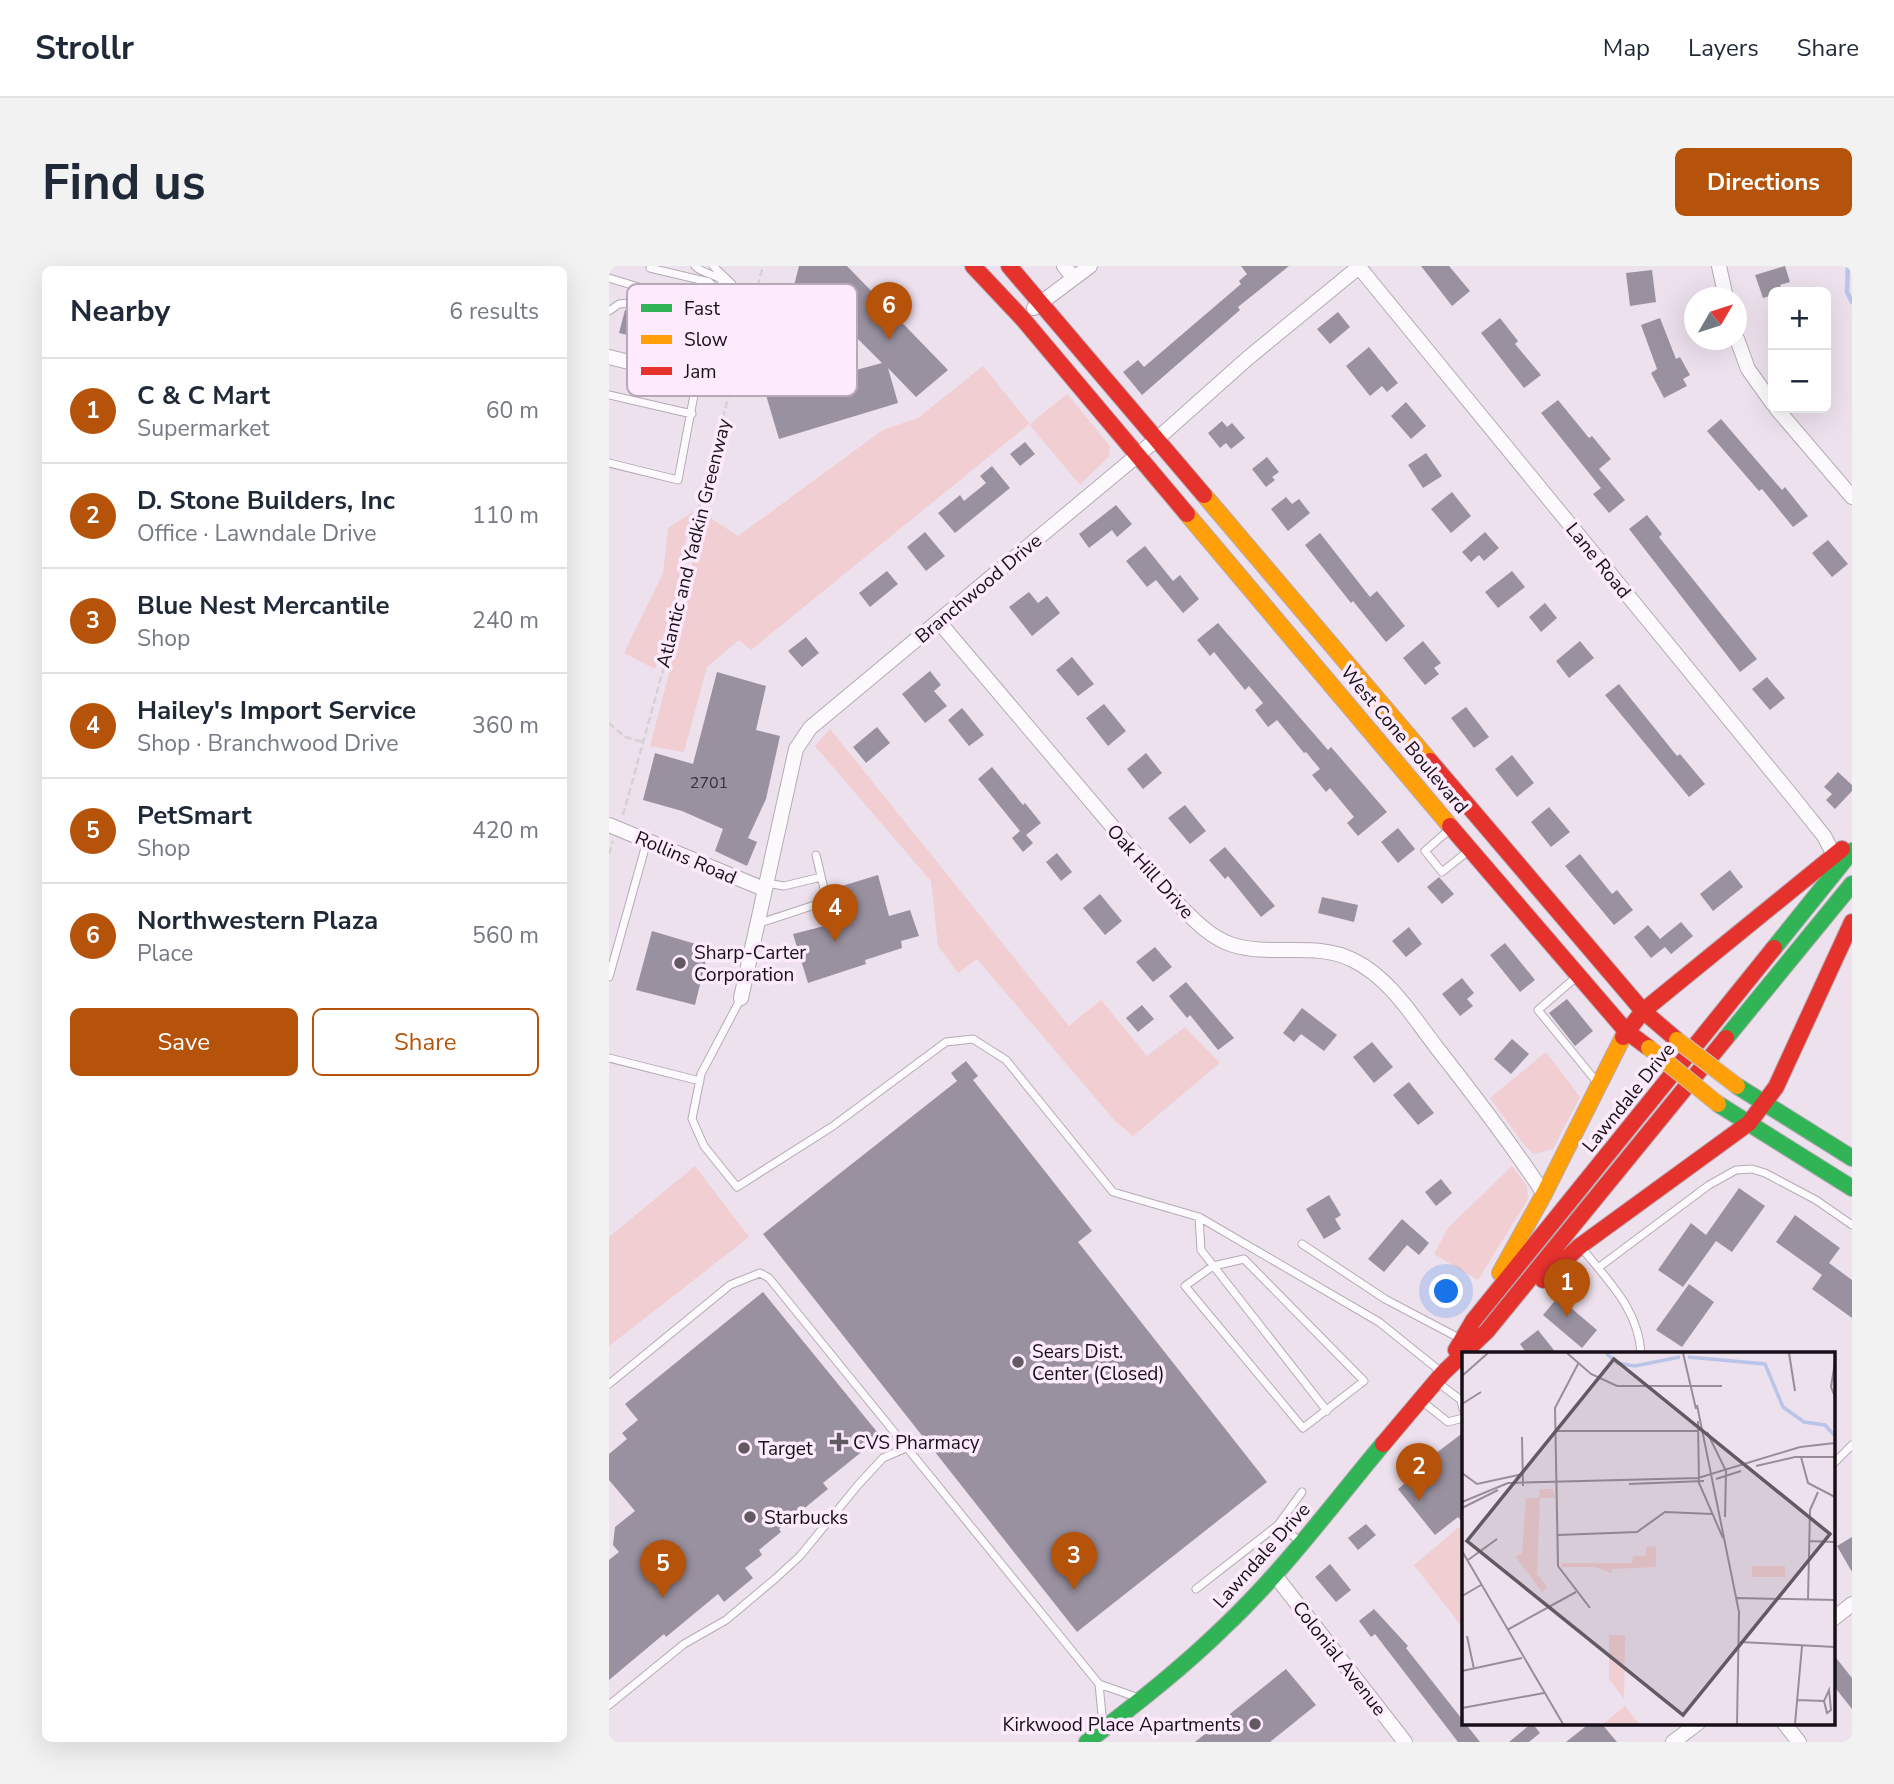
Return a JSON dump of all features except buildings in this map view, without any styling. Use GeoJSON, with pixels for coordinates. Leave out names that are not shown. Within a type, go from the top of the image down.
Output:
{"type":"FeatureCollection","features":[{"type":"Feature","properties":{"kind":"main road","name":"West Cone Boulevard"},"geometry":{"type":"LineString","coordinates":[[973,266],[1022,318],[1626,1031],[1718,1104],[1852,1188]]}},
{"type":"Feature","properties":{"kind":"main road","name":"West Cone Boulevard"},"geometry":{"type":"LineString","coordinates":[[1009,266],[1643,1011],[1737,1086],[1852,1158]]}},
{"type":"Feature","properties":{"kind":"main road"},"geometry":{"type":"LineString","coordinates":[[1480,1326],[1626,1031],[1643,1011],[1852,841]]}},
{"type":"Feature","properties":{"kind":"main road","name":"Lawndale Drive"},"geometry":{"type":"LineString","coordinates":[[1087,1742],[1107,1736],[1143,1698],[1224,1628],[1301,1543],[1480,1326],[1852,851]]}},
{"type":"Feature","properties":{"kind":"main road","name":"Lawndale Drive"},"geometry":{"type":"LineString","coordinates":[[1439,1377],[1463,1340],[1480,1326],[1852,884]]}},
{"type":"Feature","properties":{"kind":"main road"},"geometry":{"type":"LineString","coordinates":[[1480,1326],[1580,1246],[1749,1123],[1776,1087],[1852,922]]}},
{"type":"Feature","properties":{"kind":"street"},"geometry":{"type":"LineString","coordinates":[[1022,318],[1041,303],[1069,272],[1090,266]]}},
{"type":"Feature","properties":{"kind":"street","name":"Branchwood Drive"},"geometry":{"type":"LineString","coordinates":[[741,998],[796,750],[810,728],[1157,439],[1248,358],[1359,266]]}},
{"type":"Feature","properties":{"kind":"street","name":"Lane Road"},"geometry":{"type":"LineString","coordinates":[[1359,266],[1784,785],[1824,836],[1835,855]]}},
{"type":"Feature","properties":{"kind":"street"},"geometry":{"type":"LineString","coordinates":[[1719,266],[1724,287]]}},
{"type":"Feature","properties":{"kind":"street"},"geometry":{"type":"LineString","coordinates":[[1741,350],[1748,369],[1768,396]]}},
{"type":"Feature","properties":{"kind":"street"},"geometry":{"type":"LineString","coordinates":[[609,357],[627,362]]}},
{"type":"Feature","properties":{"kind":"street"},"geometry":{"type":"LineString","coordinates":[[1781,413],[1852,497]]}},
{"type":"Feature","properties":{"kind":"street","name":"Oak Hill Drive"},"geometry":{"type":"LineString","coordinates":[[939,622],[1178,904],[1215,937],[1232,945],[1253,949],[1302,949],[1341,955],[1355,961],[1389,988],[1499,1126],[1544,1194]]}},
{"type":"Feature","properties":{"kind":"street","name":"Rollins Road"},"geometry":{"type":"LineString","coordinates":[[615,827],[764,886]]}},
{"type":"Feature","properties":{"kind":"street","name":"Colonial Avenue"},"geometry":{"type":"LineString","coordinates":[[1274,1574],[1405,1742]]}},
{"type":"Feature","properties":{"kind":"street"},"geometry":{"type":"LineString","coordinates":[[1835,1617],[1852,1604]]}},
{"type":"Feature","properties":{"kind":"street"},"geometry":{"type":"LineString","coordinates":[[1673,1742],[1697,1724]]}},
{"type":"Feature","properties":{"kind":"street"},"geometry":{"type":"LineString","coordinates":[[1785,1724],[1799,1742]]}},
{"type":"Feature","properties":{"kind":"lane"},"geometry":{"type":"LineString","coordinates":[[695,266],[721,279],[722,284]]}},
{"type":"Feature","properties":{"kind":"lane"},"geometry":{"type":"LineString","coordinates":[[713,266],[732,284]]}},
{"type":"Feature","properties":{"kind":"lane"},"geometry":{"type":"LineString","coordinates":[[650,268],[711,284]]}},
{"type":"Feature","properties":{"kind":"lane"},"geometry":{"type":"LineString","coordinates":[[609,278],[629,284]]}},
{"type":"Feature","properties":{"kind":"lane"},"geometry":{"type":"LineString","coordinates":[[609,311],[619,304],[627,303]]}},
{"type":"Feature","properties":{"kind":"lane"},"geometry":{"type":"LineString","coordinates":[[609,395],[692,414]]}},
{"type":"Feature","properties":{"kind":"lane"},"geometry":{"type":"LineString","coordinates":[[609,463],[678,480],[695,396]]}},
{"type":"Feature","properties":{"kind":"lane"},"geometry":{"type":"LineString","coordinates":[[1452,827],[1425,850],[1442,872],[1470,849]]}},
{"type":"Feature","properties":{"kind":"lane"},"geometry":{"type":"LineString","coordinates":[[609,977],[647,841]]}},
{"type":"Feature","properties":{"kind":"lane"},"geometry":{"type":"LineString","coordinates":[[757,924],[827,901],[816,855]]}},
{"type":"Feature","properties":{"kind":"lane"},"geometry":{"type":"LineString","coordinates":[[764,886],[784,886],[821,877]]}},
{"type":"Feature","properties":{"kind":"lane"},"geometry":{"type":"LineString","coordinates":[[1577,976],[1538,1010],[1598,1083]]}},
{"type":"Feature","properties":{"kind":"lane"},"geometry":{"type":"LineString","coordinates":[[741,998],[701,1074],[692,1119],[704,1146],[737,1186],[833,1125],[946,1042],[974,1039],[1006,1060],[1113,1192],[1199,1217],[1380,1322],[1439,1377],[1462,1403]]}},
{"type":"Feature","properties":{"kind":"lane"},"geometry":{"type":"LineString","coordinates":[[609,1058],[700,1082]]}},
{"type":"Feature","properties":{"kind":"lane"},"geometry":{"type":"LineString","coordinates":[[1598,1268],[1709,1185],[1736,1170],[1752,1169],[1765,1173],[1816,1200],[1852,1225]]}},
{"type":"Feature","properties":{"kind":"lane"},"geometry":{"type":"LineString","coordinates":[[1199,1217],[1201,1250],[1327,1411]]}},
{"type":"Feature","properties":{"kind":"lane"},"geometry":{"type":"LineString","coordinates":[[1302,1244],[1385,1299],[1463,1340]]}},
{"type":"Feature","properties":{"kind":"lane"},"geometry":{"type":"LineString","coordinates":[[1580,1246],[1629,1308],[1640,1338],[1641,1352]]}},
{"type":"Feature","properties":{"kind":"lane"},"geometry":{"type":"LineString","coordinates":[[1244,1259],[1364,1381],[1303,1428],[1185,1286],[1213,1266],[1244,1259]]}},
{"type":"Feature","properties":{"kind":"lane"},"geometry":{"type":"LineString","coordinates":[[609,1384],[730,1285],[760,1273],[769,1278],[1099,1684],[1125,1695],[1143,1698]]}},
{"type":"Feature","properties":{"kind":"lane"},"geometry":{"type":"LineString","coordinates":[[1421,1400],[1448,1422],[1462,1418]]}},
{"type":"Feature","properties":{"kind":"lane"},"geometry":{"type":"LineString","coordinates":[[1835,1462],[1852,1445]]}},
{"type":"Feature","properties":{"kind":"lane"},"geometry":{"type":"LineString","coordinates":[[609,1705],[684,1644],[726,1620],[776,1578],[800,1556],[883,1458],[906,1448]]}},
{"type":"Feature","properties":{"kind":"lane"},"geometry":{"type":"LineString","coordinates":[[1196,1589],[1278,1525],[1302,1492]]}},
{"type":"Feature","properties":{"kind":"lane"},"geometry":{"type":"LineString","coordinates":[[1278,1525],[1301,1543]]}},
{"type":"Feature","properties":{"kind":"lane"},"geometry":{"type":"LineString","coordinates":[[1099,1684],[1107,1736]]}},
{"type":"Feature","properties":{"kind":"path","name":"Atlantic and Yadkin Greenway"},"geometry":{"type":"LineString","coordinates":[[758,284],[763,266]]}},
{"type":"Feature","properties":{"kind":"path","name":"Atlantic and Yadkin Greenway"},"geometry":{"type":"LineString","coordinates":[[609,854],[673,634],[691,538],[729,396]]}},
{"type":"Feature","properties":{"kind":"path"},"geometry":{"type":"LineString","coordinates":[[609,723],[625,737],[643,742]]}},
{"type":"Feature","properties":{"kind":"shaded area"},"geometry":{"type":"Polygon","coordinates":[[[983,366],[1030,424],[1067,394],[1110,446],[1109,456],[1080,485],[1029,424],[751,650],[739,640],[707,667],[684,752],[650,746],[682,624],[695,545],[706,515],[738,536],[883,430],[918,418],[983,366]]]}},
{"type":"Feature","properties":{"kind":"shaded area"},"geometry":{"type":"Polygon","coordinates":[[[693,512],[684,547],[672,620],[655,669],[624,653],[663,573],[668,528],[693,512]]]}},
{"type":"Feature","properties":{"kind":"shaded area"},"geometry":{"type":"Polygon","coordinates":[[[830,729],[1069,1026],[1101,1000],[1147,1056],[1185,1027],[1220,1063],[1133,1136],[1115,1121],[977,959],[958,973],[938,946],[931,881],[815,746],[830,729]]]}},
{"type":"Feature","properties":{"kind":"shaded area"},"geometry":{"type":"Polygon","coordinates":[[[1546,1052],[1580,1097],[1553,1149],[1534,1154],[1525,1146],[1490,1098],[1546,1052]]]}},
{"type":"Feature","properties":{"kind":"shaded area"},"geometry":{"type":"Polygon","coordinates":[[[695,1166],[749,1237],[609,1346],[609,1237],[695,1166]]]}},
{"type":"Feature","properties":{"kind":"shaded area"},"geometry":{"type":"Polygon","coordinates":[[[1512,1166],[1527,1186],[1528,1199],[1478,1280],[1434,1254],[1448,1228],[1512,1166]]]}},
{"type":"Feature","properties":{"kind":"shaded area"},"geometry":{"type":"Polygon","coordinates":[[[1459,1527],[1462,1532],[1462,1627],[1414,1565],[1459,1527]]]}},
{"type":"Feature","properties":{"kind":"waterway"},"geometry":{"type":"LineString","coordinates":[[1848,266],[1847,292],[1852,302]]}},
{"type":"Feature","properties":{"kind":"traffic: fast"},"geometry":{"type":"LineString","coordinates":[[1774,948],[1852,851]]}},
{"type":"Feature","properties":{"kind":"traffic: fast"},"geometry":{"type":"LineString","coordinates":[[1726,1038],[1852,884]]}},
{"type":"Feature","properties":{"kind":"traffic: fast"},"geometry":{"type":"LineString","coordinates":[[1737,1086],[1852,1158]]}},
{"type":"Feature","properties":{"kind":"traffic: fast"},"geometry":{"type":"LineString","coordinates":[[1718,1104],[1852,1188]]}},
{"type":"Feature","properties":{"kind":"traffic: fast"},"geometry":{"type":"LineString","coordinates":[[1087,1742],[1173,1673],[1244,1608],[1286,1562],[1383,1444]]}},
{"type":"Feature","properties":{"kind":"traffic: slow"},"geometry":{"type":"LineString","coordinates":[[1204,495],[1430,761]]}},
{"type":"Feature","properties":{"kind":"traffic: slow"},"geometry":{"type":"LineString","coordinates":[[1187,514],[1450,826]]}},
{"type":"Feature","properties":{"kind":"traffic: slow"},"geometry":{"type":"LineString","coordinates":[[1500,1273],[1544,1194],[1623,1037]]}},
{"type":"Feature","properties":{"kind":"traffic: slow"},"geometry":{"type":"LineString","coordinates":[[1677,1040],[1737,1086]]}},
{"type":"Feature","properties":{"kind":"traffic: slow"},"geometry":{"type":"LineString","coordinates":[[1649,1048],[1718,1104]]}},
{"type":"Feature","properties":{"kind":"traffic: jam"},"geometry":{"type":"LineString","coordinates":[[973,266],[1022,318],[1187,514]]}},
{"type":"Feature","properties":{"kind":"traffic: jam"},"geometry":{"type":"LineString","coordinates":[[1009,266],[1204,495]]}},
{"type":"Feature","properties":{"kind":"traffic: jam"},"geometry":{"type":"LineString","coordinates":[[1430,761],[1643,1011],[1677,1040]]}},
{"type":"Feature","properties":{"kind":"traffic: jam"},"geometry":{"type":"LineString","coordinates":[[1450,826],[1626,1031],[1649,1048]]}},
{"type":"Feature","properties":{"kind":"traffic: jam"},"geometry":{"type":"LineString","coordinates":[[1623,1037],[1643,1011],[1842,849]]}},
{"type":"Feature","properties":{"kind":"traffic: jam"},"geometry":{"type":"LineString","coordinates":[[1543,1280],[1580,1246],[1749,1123],[1776,1087],[1852,922]]}},
{"type":"Feature","properties":{"kind":"traffic: jam"},"geometry":{"type":"LineString","coordinates":[[1456,1350],[1473,1321],[1774,948]]}},
{"type":"Feature","properties":{"kind":"traffic: jam"},"geometry":{"type":"LineString","coordinates":[[1465,1352],[1487,1331],[1726,1038]]}},
{"type":"Feature","properties":{"kind":"traffic: jam"},"geometry":{"type":"LineString","coordinates":[[1383,1444],[1443,1373],[1462,1355]]}},
{"type":"Feature","properties":{"kind":"place","name":"Northwestern Plaza"},"geometry":{"type":"Point","coordinates":[889,340]}},
{"type":"Feature","properties":{"kind":"place","name":"Hailey's Import Service"},"geometry":{"type":"Point","coordinates":[835,942]}},
{"type":"Feature","properties":{"kind":"place","name":"Sharp-Carter Corporation"},"geometry":{"type":"Point","coordinates":[680,963]}},
{"type":"Feature","properties":{"kind":"place","name":"C & C Mart"},"geometry":{"type":"Point","coordinates":[1567,1317]}},
{"type":"Feature","properties":{"kind":"place","name":"Sears Dist. Center (Closed)"},"geometry":{"type":"Point","coordinates":[1018,1362]}},
{"type":"Feature","properties":{"kind":"place","name":"CVS Pharmacy"},"geometry":{"type":"Point","coordinates":[839,1442]}},
{"type":"Feature","properties":{"kind":"place","name":"Target"},"geometry":{"type":"Point","coordinates":[744,1448]}},
{"type":"Feature","properties":{"kind":"place","name":"D. Stone Builders, Inc"},"geometry":{"type":"Point","coordinates":[1419,1501]}},
{"type":"Feature","properties":{"kind":"place","name":"Starbucks"},"geometry":{"type":"Point","coordinates":[750,1517]}},
{"type":"Feature","properties":{"kind":"place","name":"Blue Nest Mercantile"},"geometry":{"type":"Point","coordinates":[1074,1590]}},
{"type":"Feature","properties":{"kind":"place","name":"PetSmart"},"geometry":{"type":"Point","coordinates":[663,1598]}},
{"type":"Feature","properties":{"kind":"place","name":"Kirkwood Place Apartments"},"geometry":{"type":"Point","coordinates":[1255,1724]}}]}
